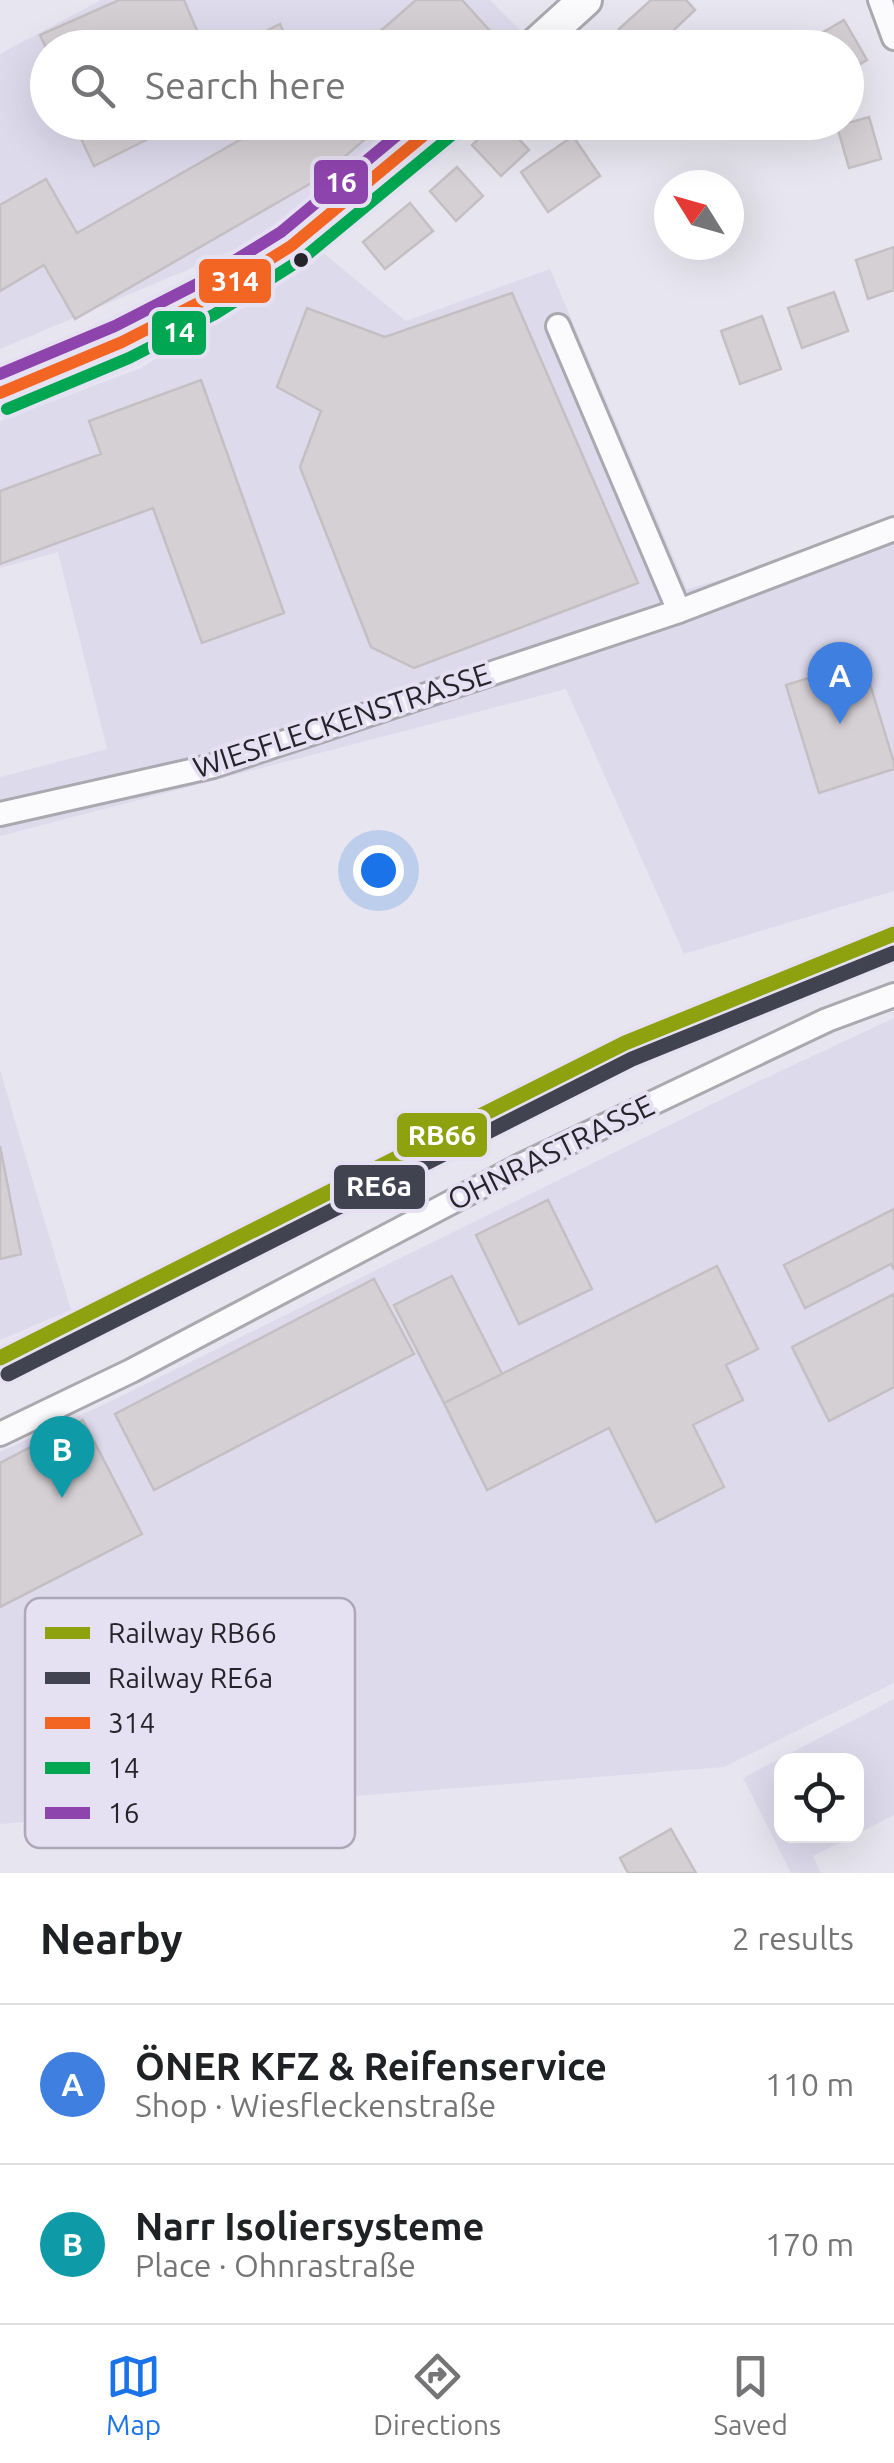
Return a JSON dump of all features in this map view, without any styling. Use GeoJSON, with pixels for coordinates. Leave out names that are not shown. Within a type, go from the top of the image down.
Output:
{"type":"FeatureCollection","features":[{"type":"Feature","properties":{"kind":"main road"},"geometry":{"type":"LineString","coordinates":[[552,30],[585,0]]}},
{"type":"Feature","properties":{"kind":"main road"},"geometry":{"type":"LineString","coordinates":[[0,392],[122,342],[206,299],[291,246],[419,140]]}},
{"type":"Feature","properties":{"kind":"street"},"geometry":{"type":"LineString","coordinates":[[880,0],[894,38]]}},
{"type":"Feature","properties":{"kind":"street"},"geometry":{"type":"LineString","coordinates":[[558,326],[679,611]]}},
{"type":"Feature","properties":{"kind":"street","name":"WIESFLECKENSTRASSE"},"geometry":{"type":"LineString","coordinates":[[0,814],[212,766],[679,611],[894,529]]}},
{"type":"Feature","properties":{"kind":"street","name":"OHNRASTRASSE"},"geometry":{"type":"LineString","coordinates":[[0,1434],[131,1371],[520,1166],[827,1020],[894,995]]}},
{"type":"Feature","properties":{"kind":"shaded area"},"geometry":{"type":"Polygon","coordinates":[[[101,0],[490,0],[520,30],[45,30],[101,0]]]}},
{"type":"Feature","properties":{"kind":"shaded area"},"geometry":{"type":"Polygon","coordinates":[[[30,38],[30,140],[398,140],[291,226],[0,349],[0,54],[30,38]]]}},
{"type":"Feature","properties":{"kind":"shaded area"},"geometry":{"type":"Polygon","coordinates":[[[322,252],[406,321],[550,269],[687,589],[894,533],[894,891],[684,954],[566,689],[0,836],[0,777],[107,749],[58,552],[0,568],[0,421],[141,368],[322,252]]]}},
{"type":"Feature","properties":{"kind":"shaded area"},"geometry":{"type":"Polygon","coordinates":[[[894,1018],[894,1683],[724,1767],[355,1796],[355,1598],[25,1598],[25,1822],[0,1824],[0,1452],[103,1405],[894,1018]]]}},
{"type":"Feature","properties":{"kind":"shaded area"},"geometry":{"type":"Polygon","coordinates":[[[0,1070],[71,1310],[0,1340],[0,1070]]]}},
{"type":"Feature","properties":{"kind":"shaded area"},"geometry":{"type":"Polygon","coordinates":[[[894,1699],[894,1815],[864,1830],[864,1753],[791,1753],[894,1699]]]}},
{"type":"Feature","properties":{"kind":"shaded area"},"geometry":{"type":"Polygon","coordinates":[[[774,1762],[774,1839],[743,1778],[774,1762]]]}},
{"type":"Feature","properties":{"kind":"shaded area"},"geometry":{"type":"Polygon","coordinates":[[[776,1843],[839,1843],[813,1856],[821,1873],[791,1873],[776,1843]]]}},
{"type":"Feature","properties":{"kind":"building"},"geometry":{"type":"Polygon","coordinates":[[[119,0],[184,0],[197,30],[51,30],[119,0]]]}},
{"type":"Feature","properties":{"kind":"building"},"geometry":{"type":"Polygon","coordinates":[[[416,0],[462,0],[489,30],[382,30],[416,0]]]}},
{"type":"Feature","properties":{"kind":"building"},"geometry":{"type":"Polygon","coordinates":[[[651,0],[686,0],[695,10],[674,30],[619,29],[651,0]]]}},
{"type":"Feature","properties":{"kind":"building"},"geometry":{"type":"Polygon","coordinates":[[[844,20],[850,30],[827,30],[844,20]]]}},
{"type":"Feature","properties":{"kind":"building"},"geometry":{"type":"Polygon","coordinates":[[[869,117],[881,159],[849,168],[841,140],[864,140],[864,118],[869,117]]]}},
{"type":"Feature","properties":{"kind":"building"},"geometry":{"type":"Polygon","coordinates":[[[82,140],[146,140],[94,166],[82,140]]]}},
{"type":"Feature","properties":{"kind":"building"},"geometry":{"type":"Polygon","coordinates":[[[240,140],[364,140],[320,178],[75,319],[44,265],[0,291],[0,205],[46,179],[77,233],[240,140]]]}},
{"type":"Feature","properties":{"kind":"building"},"geometry":{"type":"Polygon","coordinates":[[[477,140],[520,140],[529,150],[501,176],[472,145],[477,140]]]}},
{"type":"Feature","properties":{"kind":"building"},"geometry":{"type":"Polygon","coordinates":[[[567,140],[576,140],[600,176],[548,212],[521,172],[567,140]]]}},
{"type":"Feature","properties":{"kind":"building"},"geometry":{"type":"Polygon","coordinates":[[[457,167],[483,196],[456,221],[430,191],[457,167]]]}},
{"type":"Feature","properties":{"kind":"building"},"geometry":{"type":"Polygon","coordinates":[[[410,203],[433,231],[385,269],[363,242],[410,203]]]}},
{"type":"Feature","properties":{"kind":"building"},"geometry":{"type":"Polygon","coordinates":[[[894,247],[894,290],[868,299],[856,260],[894,247]]]}},
{"type":"Feature","properties":{"kind":"building"},"geometry":{"type":"Polygon","coordinates":[[[834,292],[848,331],[802,348],[788,308],[834,292]]]}},
{"type":"Feature","properties":{"kind":"building"},"geometry":{"type":"Polygon","coordinates":[[[512,293],[638,583],[414,668],[371,647],[300,467],[321,411],[277,387],[307,308],[385,337],[512,293]]]}},
{"type":"Feature","properties":{"kind":"building"},"geometry":{"type":"Polygon","coordinates":[[[762,316],[781,369],[740,384],[721,331],[762,316]]]}},
{"type":"Feature","properties":{"kind":"building"},"geometry":{"type":"Polygon","coordinates":[[[201,380],[284,613],[202,643],[153,508],[0,564],[0,491],[101,454],[89,421],[201,380]]]}},
{"type":"Feature","properties":{"kind":"building"},"geometry":{"type":"Polygon","coordinates":[[[863,661],[894,769],[819,793],[786,685],[863,661]]]}},
{"type":"Feature","properties":{"kind":"building"},"geometry":{"type":"Polygon","coordinates":[[[0,1146],[21,1254],[0,1259],[0,1146]]]}},
{"type":"Feature","properties":{"kind":"building"},"geometry":{"type":"Polygon","coordinates":[[[548,1200],[592,1289],[519,1324],[476,1235],[548,1200]]]}},
{"type":"Feature","properties":{"kind":"building"},"geometry":{"type":"Polygon","coordinates":[[[894,1209],[894,1270],[891,1264],[805,1308],[784,1265],[894,1209]]]}},
{"type":"Feature","properties":{"kind":"building"},"geometry":{"type":"Polygon","coordinates":[[[717,1266],[758,1349],[726,1365],[743,1400],[693,1425],[724,1487],[656,1522],[609,1428],[487,1490],[444,1403],[717,1266]]]}},
{"type":"Feature","properties":{"kind":"building"},"geometry":{"type":"Polygon","coordinates":[[[452,1276],[502,1374],[444,1403],[394,1305],[452,1276]]]}},
{"type":"Feature","properties":{"kind":"building"},"geometry":{"type":"Polygon","coordinates":[[[374,1279],[414,1354],[154,1490],[115,1414],[374,1279]]]}},
{"type":"Feature","properties":{"kind":"building"},"geometry":{"type":"Polygon","coordinates":[[[894,1294],[894,1387],[829,1421],[792,1347],[894,1294]]]}},
{"type":"Feature","properties":{"kind":"building"},"geometry":{"type":"Polygon","coordinates":[[[83,1420],[142,1534],[0,1607],[0,1463],[83,1420]]]}},
{"type":"Feature","properties":{"kind":"building"},"geometry":{"type":"Polygon","coordinates":[[[671,1829],[696,1873],[628,1873],[620,1858],[671,1829]]]}},
{"type":"Feature","properties":{"kind":"rail line","name":"RB66"},"geometry":{"type":"LineString","coordinates":[[0,1358],[625,1043],[894,934]]}},
{"type":"Feature","properties":{"kind":"rail line","name":"RE6a"},"geometry":{"type":"LineString","coordinates":[[8,1374],[632,1059],[894,953]]}},
{"type":"Feature","properties":{"kind":"transit line","name":"16"},"geometry":{"type":"LineString","coordinates":[[0,374],[115,326],[197,284],[281,232],[391,140]]}},
{"type":"Feature","properties":{"kind":"transit line","name":"314"},"geometry":{"type":"LineString","coordinates":[[0,393],[122,342],[206,299],[291,246],[418,140]]}},
{"type":"Feature","properties":{"kind":"transit line","name":"14"},"geometry":{"type":"LineString","coordinates":[[7,409],[129,358],[215,314],[302,259],[446,140]]}},
{"type":"Feature","properties":{"kind":"place","name":"ÖNER KFZ & Reifenservice"},"geometry":{"type":"Point","coordinates":[840,724]}},
{"type":"Feature","properties":{"kind":"place","name":"Narr Isoliersysteme"},"geometry":{"type":"Point","coordinates":[62,1498]}}]}
